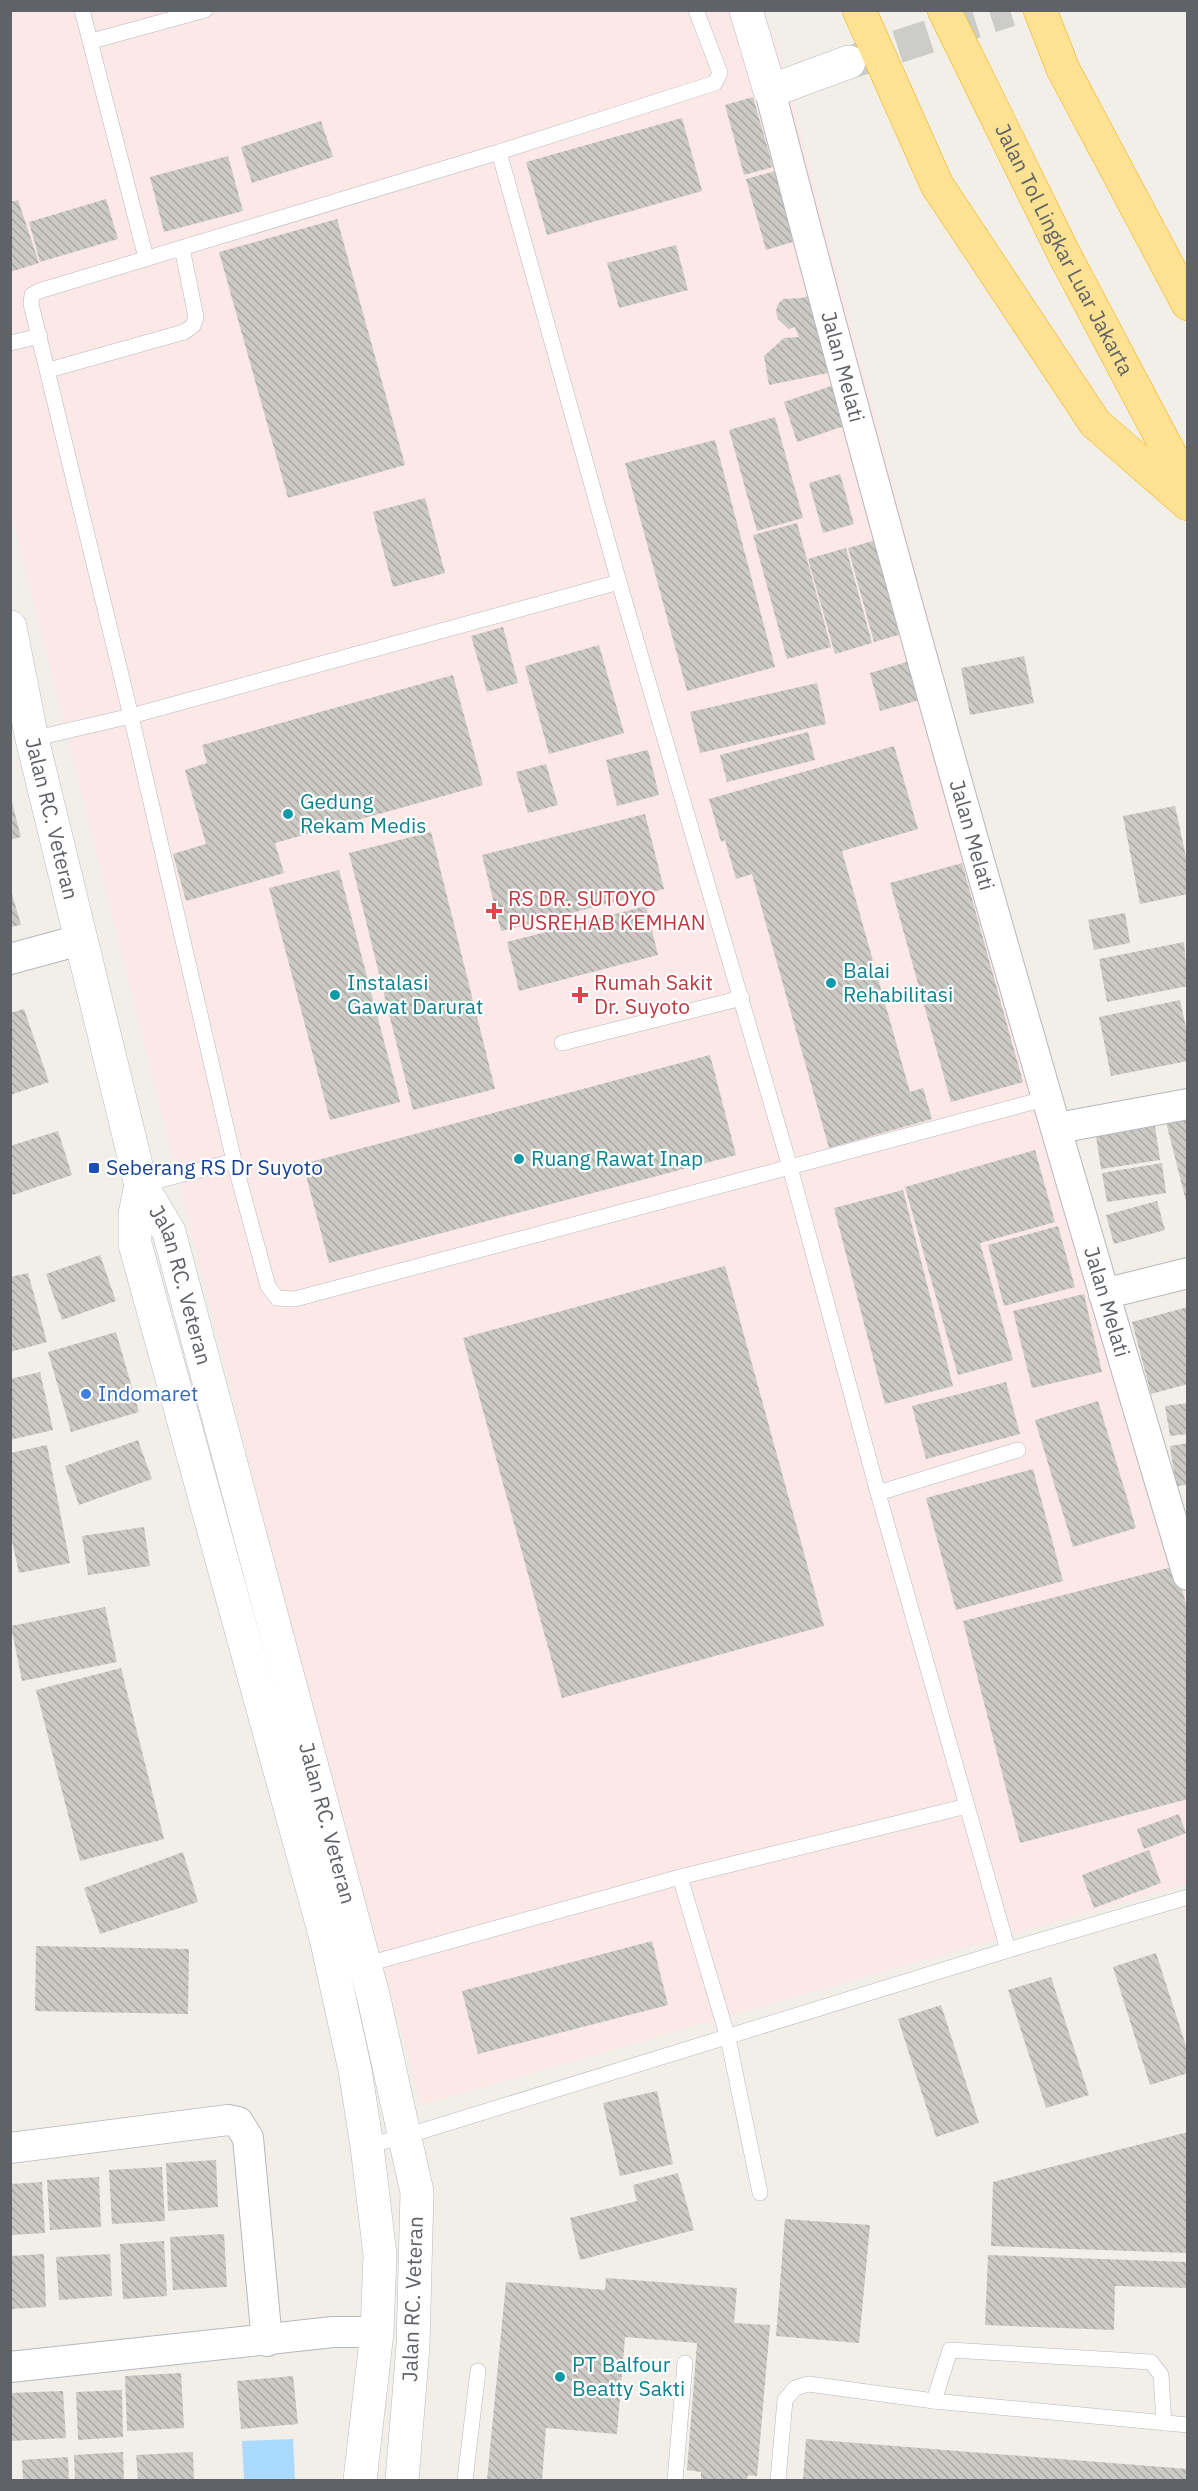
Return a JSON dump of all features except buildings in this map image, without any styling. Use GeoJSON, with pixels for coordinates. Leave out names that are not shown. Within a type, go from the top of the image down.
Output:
{"type":"FeatureCollection","features":[{"type":"Feature","properties":{"kind":"highway"},"geometry":{"type":"LineString","coordinates":[[859,10],[937,185],[1081,403],[1095,423],[1116,444],[1188,504]]}},
{"type":"Feature","properties":{"kind":"highway","name":"Jalan Tol Lingkar Luar Jakarta"},"geometry":{"type":"LineString","coordinates":[[944,10],[1064,254],[1188,488]]}},
{"type":"Feature","properties":{"kind":"highway"},"geometry":{"type":"LineString","coordinates":[[1040,10],[1063,69],[1188,304]]}},
{"type":"Feature","properties":{"kind":"main road"},"geometry":{"type":"LineString","coordinates":[[746,10],[770,91],[849,62]]}},
{"type":"Feature","properties":{"kind":"main road","name":"Jalan RC. Veteran"},"geometry":{"type":"LineString","coordinates":[[10,627],[15,677],[141,1185],[135,1214],[135,1244],[296,1771],[340,1933],[342,2008],[368,2146],[380,2255],[377,2332],[360,2481]]}},
{"type":"Feature","properties":{"kind":"main road","name":"Jalan RC. Veteran"},"geometry":{"type":"LineString","coordinates":[[340,1933],[364,1965],[406,2136],[417,2192],[414,2346],[402,2481]]}},
{"type":"Feature","properties":{"kind":"main road"},"geometry":{"type":"LineString","coordinates":[[342,2008],[374,1999]]}},
{"type":"Feature","properties":{"kind":"street","name":"Jalan Melati"},"geometry":{"type":"LineString","coordinates":[[770,91],[832,333],[1104,1294],[1188,1575]]}},
{"type":"Feature","properties":{"kind":"street"},"geometry":{"type":"LineString","coordinates":[[10,960],[80,940]]}},
{"type":"Feature","properties":{"kind":"street"},"geometry":{"type":"LineString","coordinates":[[1058,1128],[1188,1104]]}},
{"type":"Feature","properties":{"kind":"street"},"geometry":{"type":"LineString","coordinates":[[1104,1294],[1188,1273]]}},
{"type":"Feature","properties":{"kind":"street"},"geometry":{"type":"LineString","coordinates":[[10,2148],[228,2120],[238,2122],[248,2138],[267,2341]]}},
{"type":"Feature","properties":{"kind":"street"},"geometry":{"type":"LineString","coordinates":[[10,2367],[267,2341],[333,2332],[377,2332]]}},
{"type":"Feature","properties":{"kind":"lane"},"geometry":{"type":"LineString","coordinates":[[82,10],[92,41],[146,258]]}},
{"type":"Feature","properties":{"kind":"lane"},"geometry":{"type":"LineString","coordinates":[[92,41],[205,10]]}},
{"type":"Feature","properties":{"kind":"lane"},"geometry":{"type":"LineString","coordinates":[[696,10],[720,73],[715,83],[499,153],[146,258],[32,295],[31,304],[131,716],[234,1161],[268,1286],[277,1298],[289,1299],[1048,1098]]}},
{"type":"Feature","properties":{"kind":"lane"},"geometry":{"type":"LineString","coordinates":[[499,153],[619,582],[790,1167],[878,1493],[1008,1950]]}},
{"type":"Feature","properties":{"kind":"lane"},"geometry":{"type":"LineString","coordinates":[[48,370],[184,332],[194,326],[196,317],[182,248]]}},
{"type":"Feature","properties":{"kind":"lane"},"geometry":{"type":"LineString","coordinates":[[10,343],[40,336]]}},
{"type":"Feature","properties":{"kind":"lane"},"geometry":{"type":"LineString","coordinates":[[32,739],[131,716],[619,582]]}},
{"type":"Feature","properties":{"kind":"lane"},"geometry":{"type":"LineString","coordinates":[[562,1043],[742,998]]}},
{"type":"Feature","properties":{"kind":"lane"},"geometry":{"type":"LineString","coordinates":[[141,1185],[234,1161]]}},
{"type":"Feature","properties":{"kind":"lane"},"geometry":{"type":"LineString","coordinates":[[878,1493],[1018,1450]]}},
{"type":"Feature","properties":{"kind":"lane"},"geometry":{"type":"LineString","coordinates":[[364,1965],[680,1877],[967,1806]]}},
{"type":"Feature","properties":{"kind":"lane"},"geometry":{"type":"LineString","coordinates":[[680,1877],[728,2038],[760,2193]]}},
{"type":"Feature","properties":{"kind":"lane"},"geometry":{"type":"LineString","coordinates":[[368,2146],[1188,1897]]}},
{"type":"Feature","properties":{"kind":"lane"},"geometry":{"type":"LineString","coordinates":[[934,2401],[950,2350],[1151,2362],[1161,2375],[1164,2423]]}},
{"type":"Feature","properties":{"kind":"lane"},"geometry":{"type":"LineString","coordinates":[[675,2481],[685,2363]]}},
{"type":"Feature","properties":{"kind":"lane"},"geometry":{"type":"LineString","coordinates":[[465,2481],[478,2371]]}},
{"type":"Feature","properties":{"kind":"lane"},"geometry":{"type":"LineString","coordinates":[[778,2481],[785,2400],[795,2388],[808,2384],[934,2401],[1188,2425]]}},
{"type":"Feature","properties":{"kind":"shaded area","name":"Rumah Sakit Dr. Suyoto"},"geometry":{"type":"Polygon","coordinates":[[[10,11],[761,11],[778,46],[1187,1597],[1187,1884],[421,2105],[279,1582],[11,511],[10,11]]]}},
{"type":"Feature","properties":{"kind":"water"},"geometry":{"type":"Polygon","coordinates":[[[293,2439],[295,2480],[244,2480],[242,2441],[293,2439]]]}},
{"type":"Feature","properties":{"kind":"tunnel"},"geometry":{"type":"LineString","coordinates":[[851,62],[1010,10]]}},
{"type":"Feature","properties":{"kind":"place","name":"Gedung Rekam Medis"},"geometry":{"type":"Point","coordinates":[288,814]}},
{"type":"Feature","properties":{"kind":"place","name":"RS DR. SUTOYO PUSREHAB KEMHAN"},"geometry":{"type":"Point","coordinates":[494,911]}},
{"type":"Feature","properties":{"kind":"place","name":"Balai Rehabilitasi"},"geometry":{"type":"Point","coordinates":[831,983]}},
{"type":"Feature","properties":{"kind":"place","name":"Instalasi Gawat Darurat"},"geometry":{"type":"Point","coordinates":[335,995]}},
{"type":"Feature","properties":{"kind":"place","name":"Rumah Sakit Dr. Suyoto"},"geometry":{"type":"Point","coordinates":[580,995]}},
{"type":"Feature","properties":{"kind":"place","name":"Ruang Rawat Inap"},"geometry":{"type":"Point","coordinates":[519,1159]}},
{"type":"Feature","properties":{"kind":"place","name":"Seberang RS Dr Suyoto"},"geometry":{"type":"Point","coordinates":[94,1168]}},
{"type":"Feature","properties":{"kind":"place","name":"Indomaret"},"geometry":{"type":"Point","coordinates":[86,1394]}},
{"type":"Feature","properties":{"kind":"place","name":"PT Balfour Beatty Sakti"},"geometry":{"type":"Point","coordinates":[560,2377]}}]}
